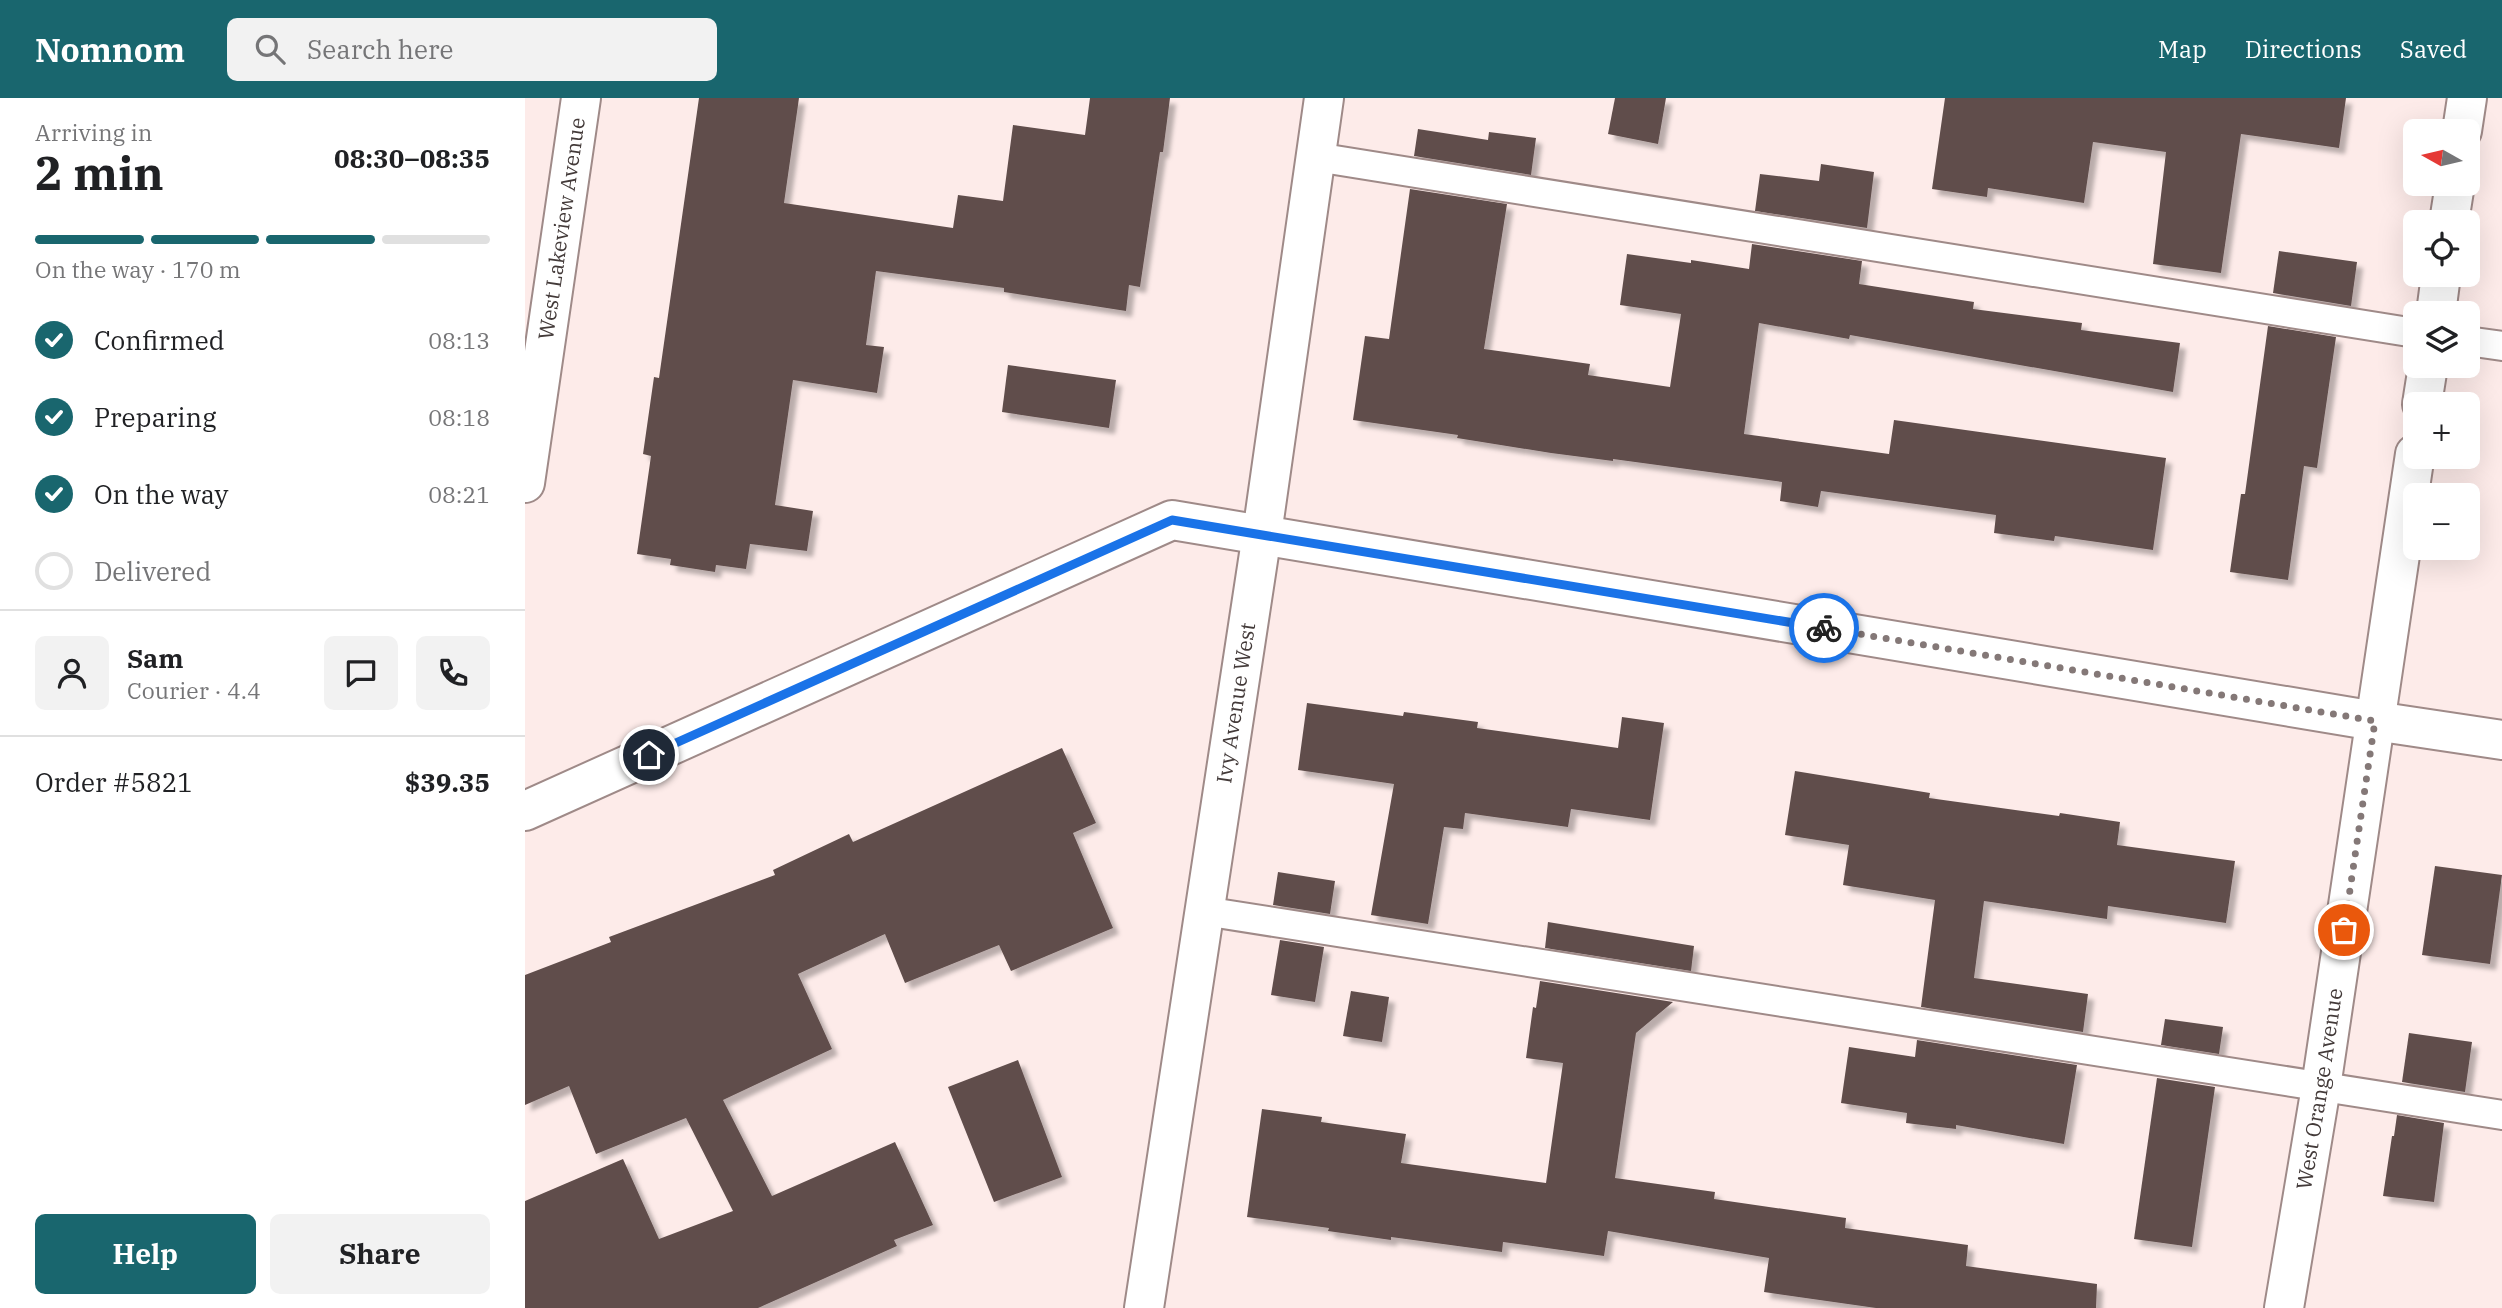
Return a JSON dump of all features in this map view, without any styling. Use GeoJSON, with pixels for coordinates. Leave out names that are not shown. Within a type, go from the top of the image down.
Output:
{"type":"FeatureCollection","features":[{"type":"Feature","properties":{"kind":"street","name":"West Lakeview Avenue"},"geometry":{"type":"LineString","coordinates":[[525,483],[581,98]]}},
{"type":"Feature","properties":{"kind":"street","name":"Ivy Avenue West"},"geometry":{"type":"LineString","coordinates":[[1144,1308],[1262,534],[1324,98]]}},
{"type":"Feature","properties":{"kind":"street"},"geometry":{"type":"LineString","coordinates":[[2464,119],[2467,98]]}},
{"type":"Feature","properties":{"kind":"street","name":"West Orange Avenue"},"geometry":{"type":"LineString","coordinates":[[2284,1308],[2321,1087],[2413,469]]}},
{"type":"Feature","properties":{"kind":"street"},"geometry":{"type":"LineString","coordinates":[[525,811],[1172,520],[2502,740]]}},
{"type":"Feature","properties":{"kind":"lane"},"geometry":{"type":"LineString","coordinates":[[1316,157],[2403,331]]}},
{"type":"Feature","properties":{"kind":"lane"},"geometry":{"type":"LineString","coordinates":[[2480,343],[2502,346]]}},
{"type":"Feature","properties":{"kind":"lane"},"geometry":{"type":"LineString","coordinates":[[1204,911],[2502,1115]]}},
{"type":"Feature","properties":{"kind":"building"},"geometry":{"type":"Polygon","coordinates":[[[699,98],[799,98],[784,203],[953,228],[958,195],[1003,201],[1013,125],[1085,135],[1090,98],[1170,98],[1140,287],[1129,285],[1126,311],[1004,292],[1004,288],[876,271],[866,345],[884,347],[877,393],[793,380],[775,505],[813,511],[807,551],[750,544],[746,569],[716,565],[715,572],[670,565],[671,559],[637,554],[651,456],[643,454],[654,377],[659,378],[699,98]]]}},
{"type":"Feature","properties":{"kind":"building"},"geometry":{"type":"Polygon","coordinates":[[[1615,98],[1666,98],[1658,144],[1608,134],[1615,98]]]}},
{"type":"Feature","properties":{"kind":"building"},"geometry":{"type":"Polygon","coordinates":[[[1945,98],[2346,98],[2339,148],[2241,134],[2221,273],[2153,264],[2166,152],[2093,142],[2084,203],[1988,188],[1987,197],[1932,189],[1945,98]]]}},
{"type":"Feature","properties":{"kind":"building"},"geometry":{"type":"Polygon","coordinates":[[[1418,129],[1488,140],[1489,132],[1536,138],[1531,175],[1414,156],[1418,129]]]}},
{"type":"Feature","properties":{"kind":"building"},"geometry":{"type":"Polygon","coordinates":[[[1821,164],[1874,172],[1867,228],[1755,211],[1760,174],[1819,181],[1821,164]]]}},
{"type":"Feature","properties":{"kind":"building"},"geometry":{"type":"Polygon","coordinates":[[[1410,189],[1507,204],[1484,349],[1590,364],[1588,375],[1670,387],[1681,314],[1620,305],[1627,254],[1749,269],[1752,244],[1862,261],[1859,284],[1974,302],[1973,309],[2082,323],[2081,330],[2180,343],[2173,392],[1850,335],[1849,339],[1759,323],[1744,434],[1889,454],[1894,420],[2166,458],[2153,550],[2055,536],[2054,541],[1994,533],[1996,515],[1821,491],[1818,507],[1780,501],[1782,482],[1551,453],[1457,438],[1458,435],[1353,420],[1365,336],[1389,339],[1410,189]]]}},
{"type":"Feature","properties":{"kind":"building"},"geometry":{"type":"Polygon","coordinates":[[[2279,251],[2357,262],[2351,306],[2273,293],[2279,251]]]}},
{"type":"Feature","properties":{"kind":"building"},"geometry":{"type":"Polygon","coordinates":[[[2268,326],[2336,337],[2317,468],[2304,466],[2288,580],[2230,572],[2241,494],[2245,494],[2268,326]]]}},
{"type":"Feature","properties":{"kind":"building"},"geometry":{"type":"Polygon","coordinates":[[[1008,365],[1116,380],[1109,428],[1002,412],[1008,365]]]}},
{"type":"Feature","properties":{"kind":"building"},"geometry":{"type":"Polygon","coordinates":[[[1307,703],[1403,716],[1404,712],[1478,722],[1477,728],[1618,748],[1622,717],[1664,723],[1650,820],[1571,809],[1568,827],[1465,813],[1463,829],[1444,827],[1428,924],[1371,915],[1394,784],[1298,770],[1307,703]]]}},
{"type":"Feature","properties":{"kind":"building"},"geometry":{"type":"Polygon","coordinates":[[[1062,748],[1096,823],[1073,833],[1113,928],[1011,971],[999,945],[905,983],[885,934],[798,974],[832,1049],[723,1100],[772,1196],[895,1142],[933,1225],[894,1240],[897,1246],[758,1308],[525,1308],[525,1201],[623,1159],[659,1239],[733,1211],[686,1118],[596,1154],[569,1086],[525,1105],[525,975],[611,942],[609,937],[775,875],[773,870],[849,834],[853,842],[1062,748]]]}},
{"type":"Feature","properties":{"kind":"building"},"geometry":{"type":"Polygon","coordinates":[[[1795,771],[1930,793],[1929,798],[2120,822],[2117,845],[2235,861],[2226,923],[2108,906],[2107,919],[1984,901],[1974,978],[2088,994],[2083,1032],[1921,1007],[1935,900],[1843,885],[1849,845],[1785,835],[1795,771]]]}},
{"type":"Feature","properties":{"kind":"building"},"geometry":{"type":"Polygon","coordinates":[[[2435,866],[2502,875],[2490,964],[2422,955],[2435,866]]]}},
{"type":"Feature","properties":{"kind":"building"},"geometry":{"type":"Polygon","coordinates":[[[1278,872],[1335,881],[1330,914],[1273,905],[1278,872]]]}},
{"type":"Feature","properties":{"kind":"building"},"geometry":{"type":"Polygon","coordinates":[[[1548,922],[1694,946],[1691,971],[1545,948],[1548,922]]]}},
{"type":"Feature","properties":{"kind":"building"},"geometry":{"type":"Polygon","coordinates":[[[1280,940],[1324,947],[1315,1002],[1271,995],[1280,940]]]}},
{"type":"Feature","properties":{"kind":"building"},"geometry":{"type":"Polygon","coordinates":[[[1540,981],[1673,1002],[1636,1033],[1615,1178],[1715,1192],[1714,1199],[1846,1218],[1845,1228],[1968,1245],[1966,1266],[2097,1284],[2096,1308],[1876,1308],[1764,1292],[1769,1258],[1608,1231],[1604,1256],[1503,1242],[1502,1252],[1391,1237],[1391,1240],[1247,1217],[1262,1109],[1322,1117],[1321,1122],[1406,1134],[1401,1163],[1546,1183],[1563,1063],[1526,1058],[1533,1007],[1536,1008],[1540,981]]]}},
{"type":"Feature","properties":{"kind":"building"},"geometry":{"type":"Polygon","coordinates":[[[1351,991],[1389,997],[1382,1042],[1343,1036],[1351,991]]]}},
{"type":"Feature","properties":{"kind":"building"},"geometry":{"type":"Polygon","coordinates":[[[2165,1019],[2223,1027],[2219,1054],[2161,1045],[2165,1019]]]}},
{"type":"Feature","properties":{"kind":"building"},"geometry":{"type":"Polygon","coordinates":[[[2409,1033],[2472,1042],[2465,1092],[2402,1082],[2409,1033]]]}},
{"type":"Feature","properties":{"kind":"building"},"geometry":{"type":"Polygon","coordinates":[[[1917,1040],[2077,1065],[2064,1144],[1956,1125],[1956,1129],[1906,1123],[1907,1113],[1841,1103],[1849,1047],[1915,1057],[1917,1040]]]}},
{"type":"Feature","properties":{"kind":"building"},"geometry":{"type":"Polygon","coordinates":[[[1018,1060],[1062,1177],[994,1202],[948,1087],[1018,1060]]]}},
{"type":"Feature","properties":{"kind":"building"},"geometry":{"type":"Polygon","coordinates":[[[2157,1078],[2215,1087],[2192,1247],[2134,1239],[2157,1078]]]}},
{"type":"Feature","properties":{"kind":"building"},"geometry":{"type":"Polygon","coordinates":[[[2397,1115],[2444,1123],[2434,1202],[2383,1196],[2397,1115]]]}},
{"type":"Feature","properties":{"kind":"way so far"},"geometry":{"type":"LineString","coordinates":[[1824,628],[2375,721],[2344,930]]}},
{"type":"Feature","properties":{"kind":"route"},"geometry":{"type":"LineString","coordinates":[[649,755],[1172,520],[1824,628]]}}]}
